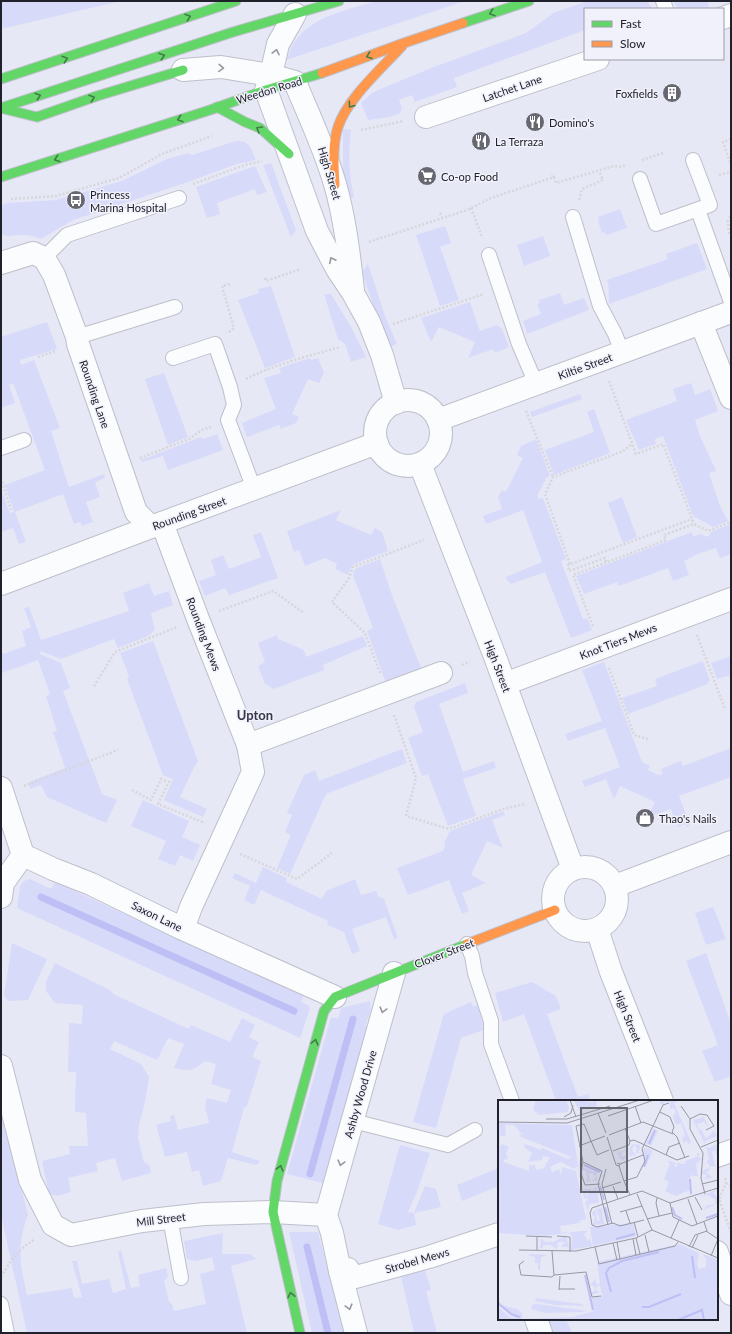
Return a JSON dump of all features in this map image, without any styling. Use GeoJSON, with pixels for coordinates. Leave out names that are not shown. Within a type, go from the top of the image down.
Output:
{"type":"FeatureCollection","features":[{"type":"Feature","properties":{"kind":"main road"},"geometry":{"type":"LineString","coordinates":[[1,79],[236,1]]}},
{"type":"Feature","properties":{"kind":"main road"},"geometry":{"type":"LineString","coordinates":[[1,108],[225,35],[339,1]]}},
{"type":"Feature","properties":{"kind":"main road","name":"Weedon Road"},"geometry":{"type":"LineString","coordinates":[[295,82],[529,1]]}},
{"type":"Feature","properties":{"kind":"main road"},"geometry":{"type":"LineString","coordinates":[[335,185],[335,142],[338,126],[349,107],[404,43]]}},
{"type":"Feature","properties":{"kind":"main road"},"geometry":{"type":"LineString","coordinates":[[1,108],[37,118],[97,96],[182,70]]}},
{"type":"Feature","properties":{"kind":"main road","name":"Weedon Road"},"geometry":{"type":"LineString","coordinates":[[3,176],[217,107],[268,83]]}},
{"type":"Feature","properties":{"kind":"main road"},"geometry":{"type":"LineString","coordinates":[[217,107],[260,128],[289,154]]}},
{"type":"Feature","properties":{"kind":"main road","name":"Clover Street"},"geometry":{"type":"LineString","coordinates":[[335,997],[555,910]]}},
{"type":"Feature","properties":{"kind":"main road"},"geometry":{"type":"LineString","coordinates":[[300,1333],[273,1212],[277,1181],[324,1011],[335,997]]}},
{"type":"Feature","properties":{"kind":"street"},"geometry":{"type":"LineString","coordinates":[[268,83],[278,44],[295,14]]}},
{"type":"Feature","properties":{"kind":"street","name":"Latchet Lane"},"geometry":{"type":"LineString","coordinates":[[426,117],[595,60]]}},
{"type":"Feature","properties":{"kind":"street"},"geometry":{"type":"LineString","coordinates":[[182,70],[221,67],[268,83],[295,82]]}},
{"type":"Feature","properties":{"kind":"street","name":"High Street"},"geometry":{"type":"LineString","coordinates":[[295,82],[316,131],[335,185],[344,223],[353,293]]}},
{"type":"Feature","properties":{"kind":"street","name":"High Street"},"geometry":{"type":"LineString","coordinates":[[268,83],[289,154],[317,231],[372,329],[382,355],[396,403]]}},
{"type":"Feature","properties":{"kind":"street"},"geometry":{"type":"LineString","coordinates":[[1,263],[33,253],[44,258]]}},
{"type":"Feature","properties":{"kind":"street","name":"Rounding Lane"},"geometry":{"type":"LineString","coordinates":[[44,258],[54,275],[78,337],[78,344],[136,512],[156,525]]}},
{"type":"Feature","properties":{"kind":"street","name":"Kiltie Street"},"geometry":{"type":"LineString","coordinates":[[438,420],[731,312]]}},
{"type":"Feature","properties":{"kind":"street"},"geometry":{"type":"LineString","coordinates":[[701,323],[731,398]]}},
{"type":"Feature","properties":{"kind":"street"},"geometry":{"type":"LineString","coordinates":[[411,401],[425,405],[438,420],[441,430],[440,441],[436,451],[420,464],[409,466],[399,465],[389,460],[382,453],[377,443],[375,434],[379,420],[387,408],[396,403],[411,401]]}},
{"type":"Feature","properties":{"kind":"street","name":"Rounding Street"},"geometry":{"type":"LineString","coordinates":[[1,584],[377,443]]}},
{"type":"Feature","properties":{"kind":"street","name":"High Street"},"geometry":{"type":"LineString","coordinates":[[420,464],[505,684],[573,869]]}},
{"type":"Feature","properties":{"kind":"street","name":"Rounding Mews"},"geometry":{"type":"LineString","coordinates":[[156,525],[198,619],[248,744],[253,772],[191,907],[183,928]]}},
{"type":"Feature","properties":{"kind":"street","name":"Knot Tiers Mews"},"geometry":{"type":"LineString","coordinates":[[505,684],[731,598]]}},
{"type":"Feature","properties":{"kind":"street"},"geometry":{"type":"LineString","coordinates":[[248,744],[441,673]]}},
{"type":"Feature","properties":{"kind":"street"},"geometry":{"type":"LineString","coordinates":[[1,897],[3,883],[23,855],[11,788]]}},
{"type":"Feature","properties":{"kind":"street"},"geometry":{"type":"LineString","coordinates":[[615,886],[731,842]]}},
{"type":"Feature","properties":{"kind":"street","name":"Saxon Lane"},"geometry":{"type":"LineString","coordinates":[[23,855],[91,884],[183,928],[335,997]]}},
{"type":"Feature","properties":{"kind":"street"},"geometry":{"type":"LineString","coordinates":[[585,867],[596,869],[604,873],[612,880],[615,886],[617,898],[616,909],[613,917],[606,924],[597,929],[586,932],[575,930],[564,925],[558,918],[552,899],[553,890],[558,880],[573,869],[585,867]]}},
{"type":"Feature","properties":{"kind":"street","name":"High Street"},"geometry":{"type":"LineString","coordinates":[[597,929],[611,972],[662,1100]]}},
{"type":"Feature","properties":{"kind":"street","name":"Ashby Wood Drive"},"geometry":{"type":"LineString","coordinates":[[356,1333],[326,1214],[394,973]]}},
{"type":"Feature","properties":{"kind":"street"},"geometry":{"type":"LineString","coordinates":[[1,1066],[30,1180],[53,1226]]}},
{"type":"Feature","properties":{"kind":"street"},"geometry":{"type":"LineString","coordinates":[[718,1156],[731,1151]]}},
{"type":"Feature","properties":{"kind":"street"},"geometry":{"type":"LineString","coordinates":[[273,1212],[326,1214]]}},
{"type":"Feature","properties":{"kind":"street","name":"Mill Street"},"geometry":{"type":"LineString","coordinates":[[53,1226],[71,1235],[142,1221],[204,1214],[273,1212]]}},
{"type":"Feature","properties":{"kind":"street","name":"Strobel Mews"},"geometry":{"type":"LineString","coordinates":[[340,1271],[348,1269],[352,1278],[429,1257],[498,1234]]}},
{"type":"Feature","properties":{"kind":"street"},"geometry":{"type":"LineString","coordinates":[[718,1255],[731,1294]]}},
{"type":"Feature","properties":{"kind":"street"},"geometry":{"type":"LineString","coordinates":[[536,1320],[541,1333]]}},
{"type":"Feature","properties":{"kind":"lane"},"geometry":{"type":"LineString","coordinates":[[640,179],[656,224],[698,210],[710,205],[693,160]]}},
{"type":"Feature","properties":{"kind":"lane"},"geometry":{"type":"LineString","coordinates":[[44,258],[67,235],[179,198]]}},
{"type":"Feature","properties":{"kind":"lane"},"geometry":{"type":"LineString","coordinates":[[698,210],[731,302]]}},
{"type":"Feature","properties":{"kind":"lane"},"geometry":{"type":"LineString","coordinates":[[573,218],[600,306],[615,334],[622,352]]}},
{"type":"Feature","properties":{"kind":"lane"},"geometry":{"type":"LineString","coordinates":[[489,255],[519,344],[536,384]]}},
{"type":"Feature","properties":{"kind":"lane"},"geometry":{"type":"LineString","coordinates":[[78,337],[175,307]]}},
{"type":"Feature","properties":{"kind":"lane"},"geometry":{"type":"LineString","coordinates":[[173,358],[215,344],[230,387],[234,405],[228,420],[254,489]]}},
{"type":"Feature","properties":{"kind":"lane"},"geometry":{"type":"LineString","coordinates":[[1,448],[24,440]]}},
{"type":"Feature","properties":{"kind":"lane"},"geometry":{"type":"LineString","coordinates":[[467,944],[472,956],[475,974],[492,1021],[492,1044],[512,1100]]}},
{"type":"Feature","properties":{"kind":"lane"},"geometry":{"type":"LineString","coordinates":[[353,1121],[448,1145],[475,1130]]}},
{"type":"Feature","properties":{"kind":"lane"},"geometry":{"type":"LineString","coordinates":[[170,1218],[181,1278]]}},
{"type":"Feature","properties":{"kind":"lane"},"geometry":{"type":"LineString","coordinates":[[1,1304],[7,1333]]}},
{"type":"Feature","properties":{"kind":"path"},"geometry":{"type":"LineString","coordinates":[[360,130],[426,117]]}},
{"type":"Feature","properties":{"kind":"path"},"geometry":{"type":"LineString","coordinates":[[8,200],[56,196],[119,178],[162,154],[219,133]]}},
{"type":"Feature","properties":{"kind":"path"},"geometry":{"type":"LineString","coordinates":[[731,139],[723,142],[731,165]]}},
{"type":"Feature","properties":{"kind":"path"},"geometry":{"type":"LineString","coordinates":[[635,162],[663,153]]}},
{"type":"Feature","properties":{"kind":"path"},"geometry":{"type":"LineString","coordinates":[[192,185],[245,165],[267,160]]}},
{"type":"Feature","properties":{"kind":"path"},"geometry":{"type":"LineString","coordinates":[[367,242],[471,208],[492,198],[553,175],[556,183],[614,166],[621,167],[628,165]]}},
{"type":"Feature","properties":{"kind":"path"},"geometry":{"type":"LineString","coordinates":[[582,189],[603,180],[599,171]]}},
{"type":"Feature","properties":{"kind":"path"},"geometry":{"type":"LineString","coordinates":[[471,208],[481,236]]}},
{"type":"Feature","properties":{"kind":"path"},"geometry":{"type":"LineString","coordinates":[[440,213],[442,218]]}},
{"type":"Feature","properties":{"kind":"path"},"geometry":{"type":"LineString","coordinates":[[729,237],[728,221],[731,216]]}},
{"type":"Feature","properties":{"kind":"path"},"geometry":{"type":"LineString","coordinates":[[265,278],[266,281],[301,269]]}},
{"type":"Feature","properties":{"kind":"path"},"geometry":{"type":"LineString","coordinates":[[230,284],[222,286],[234,328]]}},
{"type":"Feature","properties":{"kind":"path"},"geometry":{"type":"LineString","coordinates":[[393,324],[500,289]]}},
{"type":"Feature","properties":{"kind":"path"},"geometry":{"type":"LineString","coordinates":[[230,387],[257,373],[340,347]]}},
{"type":"Feature","properties":{"kind":"path"},"geometry":{"type":"LineString","coordinates":[[608,379],[636,454],[664,444],[694,524],[708,531],[731,522]]}},
{"type":"Feature","properties":{"kind":"path"},"geometry":{"type":"LineString","coordinates":[[525,409],[553,477]]}},
{"type":"Feature","properties":{"kind":"path"},"geometry":{"type":"LineString","coordinates":[[118,463],[140,458],[189,439],[202,430],[228,420]]}},
{"type":"Feature","properties":{"kind":"path"},"geometry":{"type":"LineString","coordinates":[[606,562],[605,558],[570,571],[568,565],[570,564],[544,494],[553,477],[623,451],[632,444]]}},
{"type":"Feature","properties":{"kind":"path"},"geometry":{"type":"LineString","coordinates":[[1,478],[11,510]]}},
{"type":"Feature","properties":{"kind":"path"},"geometry":{"type":"LineString","coordinates":[[570,564],[692,519]]}},
{"type":"Feature","properties":{"kind":"path"},"geometry":{"type":"LineString","coordinates":[[648,739],[634,735],[573,575],[666,540],[664,535],[694,524]]}},
{"type":"Feature","properties":{"kind":"path"},"geometry":{"type":"LineString","coordinates":[[424,540],[353,567],[349,578],[332,602],[365,633],[387,694],[416,778],[406,816],[449,829],[502,809],[526,804]]}},
{"type":"Feature","properties":{"kind":"path"},"geometry":{"type":"LineString","coordinates":[[94,686],[115,652],[273,591],[304,613]]}},
{"type":"Feature","properties":{"kind":"path"},"geometry":{"type":"LineString","coordinates":[[689,614],[725,709]]}},
{"type":"Feature","properties":{"kind":"path"},"geometry":{"type":"LineString","coordinates":[[11,788],[118,750]]}},
{"type":"Feature","properties":{"kind":"path"},"geometry":{"type":"LineString","coordinates":[[132,790],[151,800],[161,779],[169,782],[158,804],[297,878],[332,853]]}},
{"type":"Feature","properties":{"kind":"path"},"geometry":{"type":"LineString","coordinates":[[725,1177],[726,1183],[719,1199],[731,1232]]}},
{"type":"Feature","properties":{"kind":"path"},"geometry":{"type":"LineString","coordinates":[[726,1183],[731,1186]]}},
{"type":"Feature","properties":{"kind":"path"},"geometry":{"type":"LineString","coordinates":[[1,1277],[10,1261],[20,1249],[53,1226]]}},
{"type":"Feature","properties":{"kind":"shaded area"},"geometry":{"type":"Polygon","coordinates":[[[1,1],[121,1],[1,29],[1,1]]]}},
{"type":"Feature","properties":{"kind":"shaded area"},"geometry":{"type":"Polygon","coordinates":[[[376,1],[465,1],[286,60],[291,47],[301,34],[310,26],[331,15],[376,1]]]}},
{"type":"Feature","properties":{"kind":"shaded area"},"geometry":{"type":"Polygon","coordinates":[[[588,1],[646,1],[651,6],[651,8],[584,8],[584,30],[454,78],[457,87],[415,102],[412,95],[399,100],[402,109],[400,113],[390,117],[368,120],[361,103],[372,93],[434,67],[526,33],[555,12],[588,1]]]}},
{"type":"Feature","properties":{"kind":"shaded area"},"geometry":{"type":"Polygon","coordinates":[[[673,1],[707,1],[710,8],[677,8],[673,1]]]}},
{"type":"Feature","properties":{"kind":"shaded area"},"geometry":{"type":"Polygon","coordinates":[[[343,129],[351,130],[350,164],[354,198],[343,195],[343,129]]]}},
{"type":"Feature","properties":{"kind":"shaded area"},"geometry":{"type":"Polygon","coordinates":[[[236,141],[241,141],[247,144],[256,160],[237,164],[188,182],[73,220],[41,239],[25,235],[9,236],[1,234],[1,205],[8,203],[56,200],[122,181],[167,159],[188,153],[192,155],[236,141]]]}},
{"type":"Feature","properties":{"kind":"shaded area"},"geometry":{"type":"Polygon","coordinates":[[[271,163],[296,230],[291,237],[263,165],[271,163]]]}},
{"type":"Feature","properties":{"kind":"shaded area"},"geometry":{"type":"Polygon","coordinates":[[[255,166],[267,192],[257,195],[255,189],[217,203],[220,214],[207,218],[196,187],[255,166]]]}},
{"type":"Feature","properties":{"kind":"shaded area"},"geometry":{"type":"Polygon","coordinates":[[[620,209],[627,228],[606,235],[605,232],[602,233],[598,217],[620,209]]]}},
{"type":"Feature","properties":{"kind":"shaded area"},"geometry":{"type":"Polygon","coordinates":[[[445,226],[451,243],[440,247],[459,300],[440,306],[416,235],[445,226]]]}},
{"type":"Feature","properties":{"kind":"shaded area"},"geometry":{"type":"Polygon","coordinates":[[[543,236],[550,256],[524,266],[517,245],[543,236]]]}},
{"type":"Feature","properties":{"kind":"shaded area"},"geometry":{"type":"Polygon","coordinates":[[[697,243],[707,269],[609,304],[609,289],[607,280],[668,259],[666,254],[697,243]]]}},
{"type":"Feature","properties":{"kind":"shaded area"},"geometry":{"type":"Polygon","coordinates":[[[368,264],[385,316],[397,344],[388,347],[362,272],[368,264]]]}},
{"type":"Feature","properties":{"kind":"shaded area"},"geometry":{"type":"Polygon","coordinates":[[[271,286],[295,357],[265,368],[238,300],[259,293],[258,289],[271,286]]]}},
{"type":"Feature","properties":{"kind":"shaded area"},"geometry":{"type":"Polygon","coordinates":[[[560,293],[564,305],[584,298],[589,310],[527,334],[523,321],[541,314],[537,304],[540,303],[539,300],[560,293]]]}},
{"type":"Feature","properties":{"kind":"shaded area"},"geometry":{"type":"Polygon","coordinates":[[[324,294],[331,294],[351,327],[366,357],[351,362],[345,344],[338,339],[324,294]]]}},
{"type":"Feature","properties":{"kind":"shaded area"},"geometry":{"type":"Polygon","coordinates":[[[470,302],[480,331],[497,325],[502,329],[509,347],[495,353],[493,349],[468,358],[475,342],[439,327],[431,342],[421,318],[470,302]]]}},
{"type":"Feature","properties":{"kind":"shaded area"},"geometry":{"type":"Polygon","coordinates":[[[47,322],[57,349],[20,360],[21,365],[34,360],[60,428],[51,431],[69,487],[104,474],[105,478],[95,482],[100,497],[86,502],[93,522],[82,526],[80,522],[74,524],[63,494],[15,512],[26,542],[19,544],[13,528],[1,532],[1,489],[10,513],[14,512],[5,485],[45,470],[13,383],[9,385],[15,403],[1,408],[1,337],[47,322]]]}},
{"type":"Feature","properties":{"kind":"shaded area"},"geometry":{"type":"Polygon","coordinates":[[[310,358],[311,360],[318,358],[324,373],[319,383],[308,379],[292,414],[299,417],[296,423],[281,429],[279,425],[247,437],[242,423],[276,409],[264,378],[281,373],[279,368],[310,358]]]}},
{"type":"Feature","properties":{"kind":"shaded area"},"geometry":{"type":"Polygon","coordinates":[[[164,373],[188,437],[168,445],[145,379],[164,373]]]}},
{"type":"Feature","properties":{"kind":"shaded area"},"geometry":{"type":"Polygon","coordinates":[[[691,383],[695,395],[710,389],[718,411],[695,420],[700,436],[716,471],[709,473],[720,506],[728,521],[713,527],[693,516],[663,436],[655,439],[656,444],[639,450],[626,420],[677,401],[673,389],[691,383]]]}},
{"type":"Feature","properties":{"kind":"shaded area"},"geometry":{"type":"Polygon","coordinates":[[[580,394],[582,399],[532,417],[530,412],[580,394]]]}},
{"type":"Feature","properties":{"kind":"shaded area"},"geometry":{"type":"Polygon","coordinates":[[[594,409],[610,453],[554,475],[545,450],[594,432],[587,412],[594,409]]]}},
{"type":"Feature","properties":{"kind":"shaded area"},"geometry":{"type":"Polygon","coordinates":[[[217,434],[223,450],[168,470],[163,456],[142,462],[141,460],[201,437],[203,439],[217,434]]]}},
{"type":"Feature","properties":{"kind":"shaded area"},"geometry":{"type":"Polygon","coordinates":[[[536,439],[550,476],[547,477],[537,496],[539,499],[543,498],[566,559],[561,561],[583,619],[587,618],[592,630],[571,638],[545,572],[511,584],[507,580],[506,577],[542,562],[523,510],[486,524],[483,516],[502,509],[498,497],[502,490],[506,492],[523,458],[517,455],[521,446],[536,439]]]}},
{"type":"Feature","properties":{"kind":"shaded area"},"geometry":{"type":"Polygon","coordinates":[[[622,497],[637,537],[623,543],[608,503],[622,497]]]}},
{"type":"Feature","properties":{"kind":"shaded area"},"geometry":{"type":"Polygon","coordinates":[[[341,510],[336,520],[371,535],[375,528],[382,532],[388,551],[352,565],[348,575],[335,569],[337,564],[325,558],[305,566],[299,550],[294,552],[287,531],[341,510]]]}},
{"type":"Feature","properties":{"kind":"shaded area"},"geometry":{"type":"Polygon","coordinates":[[[731,524],[731,554],[720,558],[716,548],[700,553],[684,561],[689,575],[673,581],[668,568],[619,586],[617,582],[584,594],[576,576],[692,532],[693,537],[700,534],[708,537],[711,532],[731,524]]]}},
{"type":"Feature","properties":{"kind":"shaded area"},"geometry":{"type":"Polygon","coordinates":[[[261,532],[278,578],[229,595],[225,588],[205,596],[199,581],[216,575],[211,560],[223,555],[229,569],[261,557],[253,535],[261,532]]]}},
{"type":"Feature","properties":{"kind":"shaded area"},"geometry":{"type":"Polygon","coordinates":[[[380,559],[393,598],[423,673],[387,686],[367,631],[373,628],[353,575],[355,569],[380,559]]]}},
{"type":"Feature","properties":{"kind":"shaded area"},"geometry":{"type":"Polygon","coordinates":[[[149,583],[154,596],[169,591],[173,605],[151,613],[155,630],[148,636],[118,648],[114,639],[61,659],[40,651],[40,654],[61,663],[70,688],[63,691],[102,794],[117,800],[106,823],[47,797],[41,785],[30,789],[29,782],[65,768],[53,732],[57,731],[46,696],[50,694],[38,660],[2,673],[1,648],[3,654],[26,646],[22,631],[31,627],[24,608],[29,607],[41,640],[129,611],[123,593],[149,583]]]}},
{"type":"Feature","properties":{"kind":"shaded area"},"geometry":{"type":"Polygon","coordinates":[[[277,635],[278,639],[304,650],[306,657],[363,636],[367,646],[323,665],[324,670],[274,689],[265,684],[258,666],[265,662],[258,643],[277,635]]]}},
{"type":"Feature","properties":{"kind":"shaded area"},"geometry":{"type":"Polygon","coordinates":[[[153,641],[198,761],[180,797],[207,809],[203,817],[164,800],[173,779],[163,775],[127,679],[129,676],[120,653],[153,641]]]}},
{"type":"Feature","properties":{"kind":"shaded area"},"geometry":{"type":"Polygon","coordinates":[[[731,656],[731,675],[717,679],[711,663],[731,656]]]}},
{"type":"Feature","properties":{"kind":"shaded area"},"geometry":{"type":"Polygon","coordinates":[[[703,661],[710,681],[708,684],[628,714],[622,698],[657,686],[655,679],[703,661]]]}},
{"type":"Feature","properties":{"kind":"shaded area"},"geometry":{"type":"Polygon","coordinates":[[[604,662],[642,762],[650,766],[648,770],[658,775],[663,774],[661,769],[681,761],[683,766],[731,748],[731,777],[679,796],[690,825],[687,827],[685,824],[678,827],[671,809],[648,817],[655,802],[620,786],[614,799],[606,779],[585,787],[582,781],[620,767],[605,728],[568,741],[565,734],[602,721],[582,670],[604,662]]]}},
{"type":"Feature","properties":{"kind":"shaded area"},"geometry":{"type":"Polygon","coordinates":[[[465,683],[468,693],[439,704],[463,772],[494,761],[496,768],[463,779],[476,816],[448,826],[428,774],[422,776],[408,738],[423,732],[414,707],[416,702],[465,683]]]}},
{"type":"Feature","properties":{"kind":"shaded area"},"geometry":{"type":"Polygon","coordinates":[[[402,749],[407,763],[326,794],[290,874],[277,868],[291,835],[285,832],[292,815],[287,813],[304,775],[315,770],[319,781],[402,749]]]}},
{"type":"Feature","properties":{"kind":"shaded area"},"geometry":{"type":"Polygon","coordinates":[[[143,800],[189,821],[182,837],[200,845],[193,861],[180,855],[175,866],[158,859],[166,841],[131,826],[143,800]]]}},
{"type":"Feature","properties":{"kind":"shaded area"},"geometry":{"type":"Polygon","coordinates":[[[503,811],[505,815],[492,820],[503,848],[487,841],[471,875],[486,883],[462,893],[469,911],[462,914],[449,880],[408,895],[397,868],[443,851],[445,846],[444,843],[450,831],[503,811]]]}},
{"type":"Feature","properties":{"kind":"shaded area"},"geometry":{"type":"Polygon","coordinates":[[[263,867],[287,878],[286,882],[322,899],[326,891],[355,879],[361,895],[376,891],[378,896],[384,899],[398,938],[394,939],[386,917],[352,929],[360,951],[352,954],[344,932],[327,925],[328,921],[261,890],[254,905],[244,900],[250,886],[232,878],[235,873],[256,883],[263,867]]]}},
{"type":"Feature","properties":{"kind":"shaded area"},"geometry":{"type":"Polygon","coordinates":[[[30,879],[51,889],[55,882],[304,996],[301,1002],[308,1005],[310,1009],[300,1038],[17,908],[20,886],[24,881],[30,879]]]}},
{"type":"Feature","properties":{"kind":"shaded area"},"geometry":{"type":"Polygon","coordinates":[[[713,907],[726,939],[706,945],[695,913],[713,907]]]}},
{"type":"Feature","properties":{"kind":"shaded area"},"geometry":{"type":"Polygon","coordinates":[[[12,943],[47,959],[28,1000],[8,1001],[4,995],[12,943]]]}},
{"type":"Feature","properties":{"kind":"shaded area"},"geometry":{"type":"Polygon","coordinates":[[[706,953],[731,1024],[731,1076],[715,1082],[702,1051],[718,1045],[686,961],[706,953]]]}},
{"type":"Feature","properties":{"kind":"shaded area"},"geometry":{"type":"Polygon","coordinates":[[[55,963],[110,990],[115,995],[189,1029],[191,1025],[230,1042],[242,1018],[255,1025],[249,1037],[259,1042],[252,1057],[261,1061],[247,1106],[244,1108],[232,1152],[260,1161],[257,1165],[228,1158],[221,1181],[203,1186],[199,1170],[192,1172],[187,1152],[165,1157],[156,1125],[171,1121],[170,1116],[174,1115],[178,1130],[209,1123],[205,1107],[207,1098],[227,1103],[231,1090],[211,1084],[216,1064],[205,1061],[191,1070],[174,1068],[184,1044],[168,1038],[157,1060],[114,1041],[110,1049],[141,1064],[149,1077],[145,1102],[139,1124],[138,1138],[144,1162],[150,1166],[151,1173],[122,1181],[115,1158],[96,1163],[98,1171],[68,1178],[71,1192],[57,1196],[49,1194],[42,1161],[70,1154],[69,1146],[88,1146],[86,1113],[75,1112],[76,1072],[68,1072],[69,1026],[70,1023],[82,1024],[83,1005],[55,1003],[46,991],[46,982],[55,963]]]}},
{"type":"Feature","properties":{"kind":"shaded area"},"geometry":{"type":"Polygon","coordinates":[[[532,982],[556,996],[561,1009],[547,1014],[578,1097],[588,1094],[590,1100],[556,1100],[524,1014],[503,1022],[495,993],[532,982]]]}},
{"type":"Feature","properties":{"kind":"shaded area"},"geometry":{"type":"Polygon","coordinates":[[[370,1001],[371,1010],[365,1026],[370,1028],[326,1184],[287,1174],[331,1017],[338,1019],[341,1008],[370,1001]]]}},
{"type":"Feature","properties":{"kind":"shaded area"},"geometry":{"type":"Polygon","coordinates":[[[471,1002],[473,1007],[477,1005],[486,1029],[461,1038],[436,1128],[413,1122],[444,1014],[471,1002]]]}},
{"type":"Feature","properties":{"kind":"shaded area"},"geometry":{"type":"Polygon","coordinates":[[[1,1110],[28,1215],[22,1236],[20,1255],[27,1295],[72,1288],[74,1298],[82,1297],[72,1261],[77,1261],[82,1284],[109,1279],[113,1293],[126,1289],[118,1252],[121,1250],[131,1288],[140,1286],[138,1275],[166,1268],[168,1276],[164,1281],[169,1302],[172,1304],[174,1311],[206,1304],[200,1274],[215,1270],[212,1257],[197,1261],[187,1259],[184,1241],[223,1233],[222,1254],[250,1254],[256,1259],[231,1266],[247,1333],[27,1333],[1,1215],[1,1110]]]}},
{"type":"Feature","properties":{"kind":"shaded area"},"geometry":{"type":"Polygon","coordinates":[[[400,1145],[430,1153],[417,1192],[408,1212],[414,1213],[416,1225],[398,1230],[378,1224],[400,1145]]]}},
{"type":"Feature","properties":{"kind":"shaded area"},"geometry":{"type":"Polygon","coordinates":[[[498,1168],[498,1186],[462,1201],[457,1185],[498,1168]]]}},
{"type":"Feature","properties":{"kind":"shaded area"},"geometry":{"type":"Polygon","coordinates":[[[425,1186],[436,1189],[441,1207],[414,1213],[425,1186]]]}},
{"type":"Feature","properties":{"kind":"shaded area"},"geometry":{"type":"Polygon","coordinates":[[[289,1232],[318,1232],[344,1333],[312,1333],[289,1232]]]}},
{"type":"Feature","properties":{"kind":"shaded area"},"geometry":{"type":"Polygon","coordinates":[[[425,1270],[431,1290],[426,1291],[437,1333],[414,1333],[401,1276],[425,1270]]]}},
{"type":"Feature","properties":{"kind":"shaded area"},"geometry":{"type":"Polygon","coordinates":[[[548,1320],[566,1320],[572,1333],[549,1333],[547,1328],[550,1327],[548,1320]]]}},
{"type":"Feature","properties":{"kind":"waterway"},"geometry":{"type":"LineString","coordinates":[[41,897],[294,1011]]}},
{"type":"Feature","properties":{"kind":"waterway"},"geometry":{"type":"LineString","coordinates":[[310,1174],[353,1019]]}},
{"type":"Feature","properties":{"kind":"waterway"},"geometry":{"type":"LineString","coordinates":[[307,1247],[328,1333]]}},
{"type":"Feature","properties":{"kind":"traffic: fast"},"geometry":{"type":"LineString","coordinates":[[1,79],[236,1]]}},
{"type":"Feature","properties":{"kind":"traffic: fast"},"geometry":{"type":"LineString","coordinates":[[1,108],[233,32],[339,1]]}},
{"type":"Feature","properties":{"kind":"traffic: fast"},"geometry":{"type":"LineString","coordinates":[[463,23],[529,1]]}},
{"type":"Feature","properties":{"kind":"traffic: fast"},"geometry":{"type":"LineString","coordinates":[[1,108],[37,117],[97,96],[183,70]]}},
{"type":"Feature","properties":{"kind":"traffic: fast"},"geometry":{"type":"LineString","coordinates":[[1,177],[322,73]]}},
{"type":"Feature","properties":{"kind":"traffic: fast"},"geometry":{"type":"LineString","coordinates":[[217,107],[260,128],[289,154]]}},
{"type":"Feature","properties":{"kind":"traffic: fast"},"geometry":{"type":"LineString","coordinates":[[300,1333],[273,1212],[277,1181],[324,1011],[335,997],[467,944]]}},
{"type":"Feature","properties":{"kind":"traffic: slow"},"geometry":{"type":"LineString","coordinates":[[322,73],[463,23]]}},
{"type":"Feature","properties":{"kind":"traffic: slow"},"geometry":{"type":"LineString","coordinates":[[335,185],[335,141],[338,127],[343,116],[366,84],[402,46]]}},
{"type":"Feature","properties":{"kind":"traffic: slow"},"geometry":{"type":"LineString","coordinates":[[467,944],[555,910]]}},
{"type":"Feature","properties":{"kind":"place","name":"Foxfields"},"geometry":{"type":"Point","coordinates":[672,93]}},
{"type":"Feature","properties":{"kind":"place","name":"Domino's"},"geometry":{"type":"Point","coordinates":[535,122]}},
{"type":"Feature","properties":{"kind":"place","name":"La Terraza"},"geometry":{"type":"Point","coordinates":[481,141]}},
{"type":"Feature","properties":{"kind":"place","name":"Co-op Food"},"geometry":{"type":"Point","coordinates":[427,176]}},
{"type":"Feature","properties":{"kind":"place","name":"Princess Marina Hospital"},"geometry":{"type":"Point","coordinates":[76,200]}},
{"type":"Feature","properties":{"kind":"place","name":"Thao's Nails"},"geometry":{"type":"Point","coordinates":[645,818]}},
{"type":"Feature","properties":{"kind":"district","name":"Upton"},"geometry":{"type":"Point","coordinates":[255,715]}}]}
